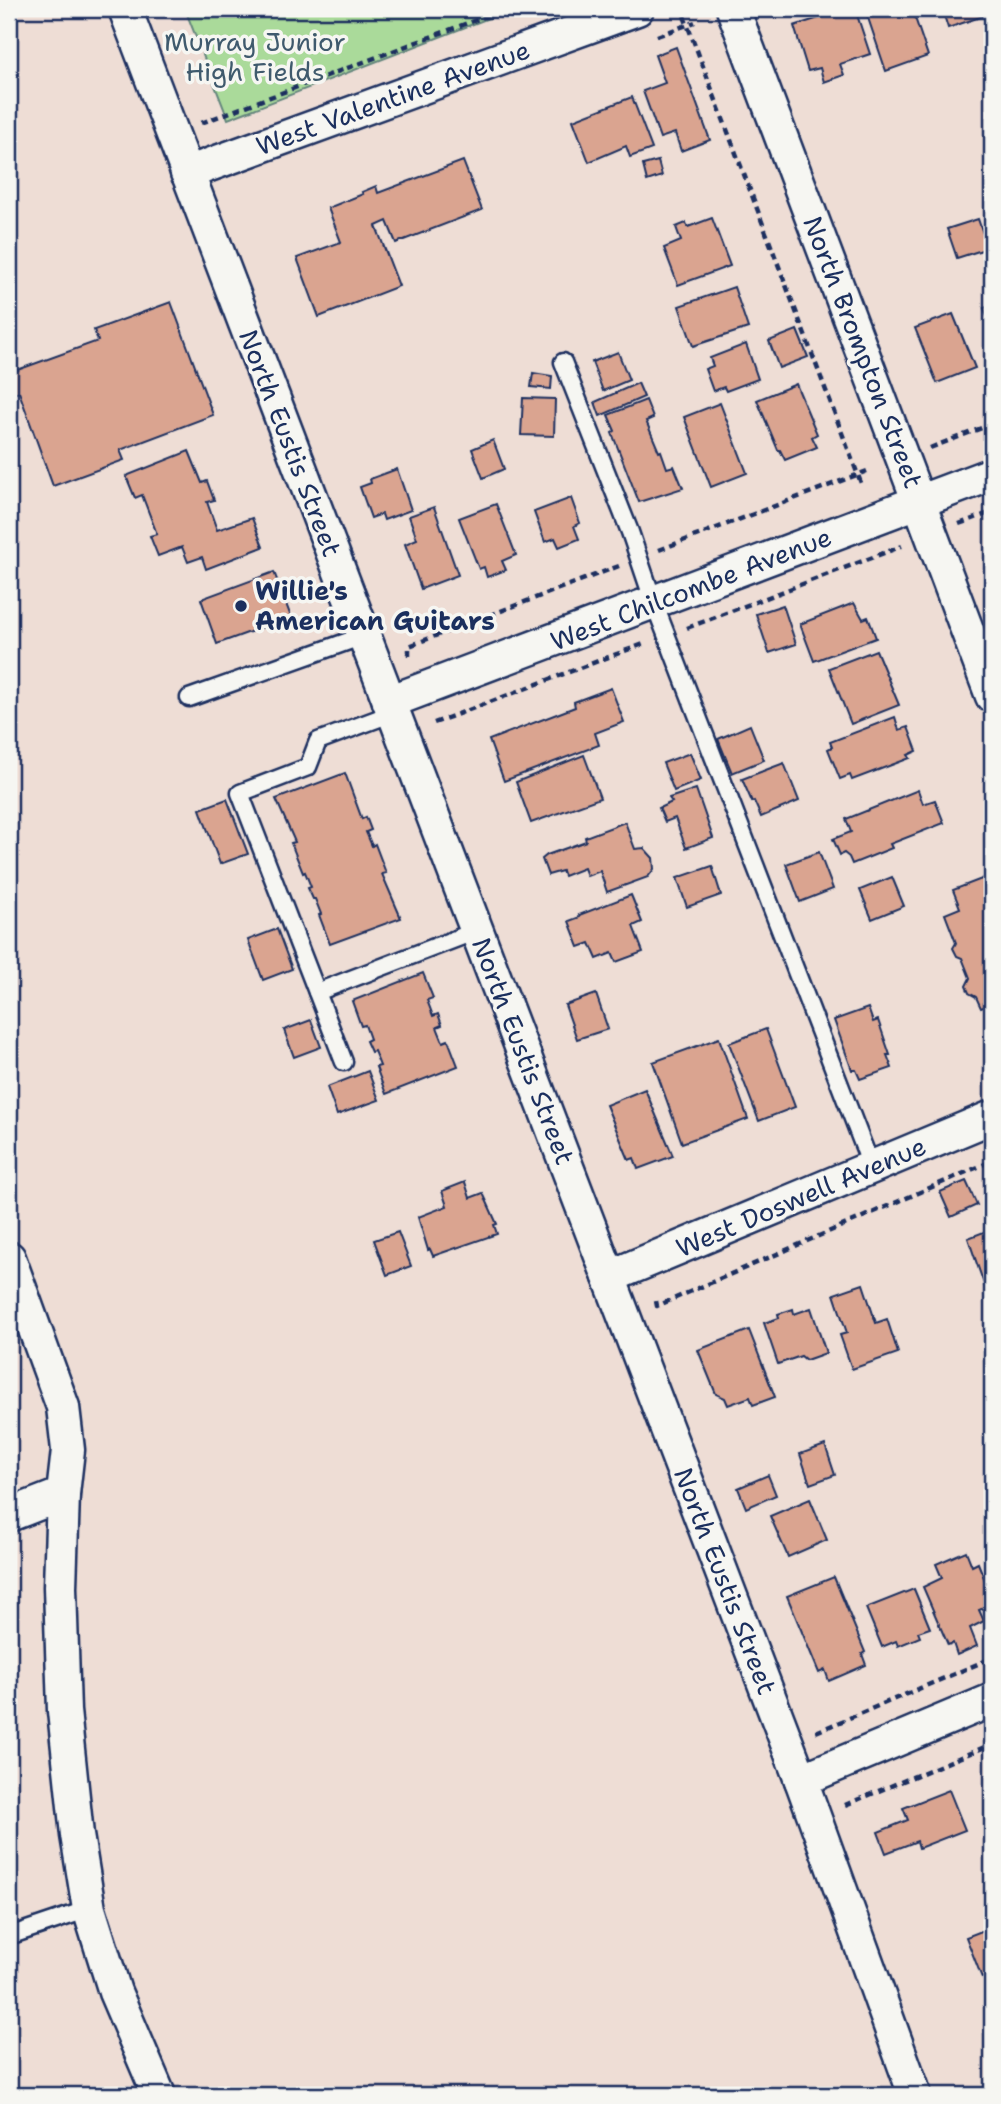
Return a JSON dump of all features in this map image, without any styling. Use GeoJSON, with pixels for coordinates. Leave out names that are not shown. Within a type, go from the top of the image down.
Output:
{"type":"FeatureCollection","features":[{"type":"Feature","properties":{"kind":"street","name":"North Eustis Street"},"geometry":{"type":"LineString","coordinates":[[125,9],[801,1780],[915,2095]]}},
{"type":"Feature","properties":{"kind":"street","name":"West Valentine Avenue"},"geometry":{"type":"LineString","coordinates":[[187,173],[637,9]]}},
{"type":"Feature","properties":{"kind":"street","name":"North Brompton Street"},"geometry":{"type":"LineString","coordinates":[[733,9],[992,696]]}},
{"type":"Feature","properties":{"kind":"street","name":"West Chilcombe Avenue"},"geometry":{"type":"LineString","coordinates":[[391,708],[654,603],[992,474]]}},
{"type":"Feature","properties":{"kind":"street","name":"West Doswell Avenue"},"geometry":{"type":"LineString","coordinates":[[609,1277],[992,1116]]}},
{"type":"Feature","properties":{"kind":"street"},"geometry":{"type":"LineString","coordinates":[[9,1258],[63,1406],[68,1450],[63,1494],[60,1587],[64,1711],[77,1835],[89,1909],[115,1992],[159,2095]]}},
{"type":"Feature","properties":{"kind":"street"},"geometry":{"type":"LineString","coordinates":[[9,1515],[63,1494]]}},
{"type":"Feature","properties":{"kind":"street"},"geometry":{"type":"LineString","coordinates":[[801,1780],[992,1700]]}},
{"type":"Feature","properties":{"kind":"lane"},"geometry":{"type":"LineString","coordinates":[[563,362],[872,1168]]}},
{"type":"Feature","properties":{"kind":"lane"},"geometry":{"type":"LineString","coordinates":[[189,698],[363,636]]}},
{"type":"Feature","properties":{"kind":"lane"},"geometry":{"type":"LineString","coordinates":[[344,1062],[240,793],[309,767],[318,741],[391,708]]}},
{"type":"Feature","properties":{"kind":"lane"},"geometry":{"type":"LineString","coordinates":[[317,992],[476,931]]}},
{"type":"Feature","properties":{"kind":"lane"},"geometry":{"type":"LineString","coordinates":[[9,1936],[89,1909]]}},
{"type":"Feature","properties":{"kind":"path"},"geometry":{"type":"LineString","coordinates":[[195,125],[505,9]]}},
{"type":"Feature","properties":{"kind":"path"},"geometry":{"type":"LineString","coordinates":[[684,16],[861,483]]}},
{"type":"Feature","properties":{"kind":"path"},"geometry":{"type":"LineString","coordinates":[[926,450],[992,424]]}},
{"type":"Feature","properties":{"kind":"path"},"geometry":{"type":"LineString","coordinates":[[435,723],[992,512]]}},
{"type":"Feature","properties":{"kind":"path"},"geometry":{"type":"LineString","coordinates":[[654,1296],[657,1306],[992,1161]]}},
{"type":"Feature","properties":{"kind":"path"},"geometry":{"type":"LineString","coordinates":[[808,1735],[992,1658]]}},
{"type":"Feature","properties":{"kind":"path"},"geometry":{"type":"LineString","coordinates":[[839,1795],[845,1805],[992,1744]]}},
{"type":"Feature","properties":{"kind":"green space","name":"Murray Junior High Fields"},"geometry":{"type":"Polygon","coordinates":[[[185,9],[512,9],[228,119],[185,9]]]}},
{"type":"Feature","properties":{"kind":"building"},"geometry":{"type":"Polygon","coordinates":[[[847,9],[855,9],[870,54],[840,64],[844,75],[824,82],[820,68],[808,71],[794,26],[847,9]]]}},
{"type":"Feature","properties":{"kind":"building"},"geometry":{"type":"Polygon","coordinates":[[[865,9],[912,9],[928,56],[886,71],[865,9]]]}},
{"type":"Feature","properties":{"kind":"building"},"geometry":{"type":"Polygon","coordinates":[[[942,9],[992,9],[992,13],[948,28],[942,9]]]}},
{"type":"Feature","properties":{"kind":"building"},"geometry":{"type":"Polygon","coordinates":[[[676,47],[710,140],[681,151],[675,133],[660,138],[643,91],[665,83],[655,55],[676,47]]]}},
{"type":"Feature","properties":{"kind":"building"},"geometry":{"type":"Polygon","coordinates":[[[632,97],[652,149],[630,157],[626,146],[589,162],[573,120],[632,97]]]}},
{"type":"Feature","properties":{"kind":"building"},"geometry":{"type":"Polygon","coordinates":[[[463,161],[482,210],[396,243],[387,221],[376,226],[399,286],[319,317],[297,258],[341,242],[328,208],[376,186],[378,193],[463,161]]]}},
{"type":"Feature","properties":{"kind":"building"},"geometry":{"type":"Polygon","coordinates":[[[658,161],[662,176],[647,181],[643,165],[658,161]]]}},
{"type":"Feature","properties":{"kind":"building"},"geometry":{"type":"Polygon","coordinates":[[[712,218],[730,266],[678,285],[664,248],[681,241],[676,227],[686,223],[688,227],[712,218]]]}},
{"type":"Feature","properties":{"kind":"building"},"geometry":{"type":"Polygon","coordinates":[[[978,219],[988,248],[957,258],[947,229],[978,219]]]}},
{"type":"Feature","properties":{"kind":"building"},"geometry":{"type":"Polygon","coordinates":[[[734,287],[748,328],[693,346],[679,306],[734,287]]]}},
{"type":"Feature","properties":{"kind":"building"},"geometry":{"type":"Polygon","coordinates":[[[171,302],[213,415],[120,450],[124,460],[53,486],[19,392],[12,394],[9,387],[9,373],[98,341],[94,330],[171,302]]]}},
{"type":"Feature","properties":{"kind":"building"},"geometry":{"type":"Polygon","coordinates":[[[992,305],[992,331],[984,308],[992,305]]]}},
{"type":"Feature","properties":{"kind":"building"},"geometry":{"type":"Polygon","coordinates":[[[953,314],[975,368],[937,383],[915,328],[953,314]]]}},
{"type":"Feature","properties":{"kind":"building"},"geometry":{"type":"Polygon","coordinates":[[[797,330],[808,357],[779,368],[769,341],[797,330]]]}},
{"type":"Feature","properties":{"kind":"building"},"geometry":{"type":"Polygon","coordinates":[[[746,344],[758,379],[726,391],[724,387],[713,391],[705,369],[713,366],[710,358],[746,344]]]}},
{"type":"Feature","properties":{"kind":"building"},"geometry":{"type":"Polygon","coordinates":[[[618,352],[629,380],[603,391],[592,362],[618,352]]]}},
{"type":"Feature","properties":{"kind":"building"},"geometry":{"type":"Polygon","coordinates":[[[533,373],[552,376],[551,389],[531,387],[533,373]]]}},
{"type":"Feature","properties":{"kind":"building"},"geometry":{"type":"Polygon","coordinates":[[[638,383],[644,397],[600,416],[595,402],[638,383]]]}},
{"type":"Feature","properties":{"kind":"building"},"geometry":{"type":"Polygon","coordinates":[[[796,384],[817,434],[812,437],[817,447],[785,460],[778,450],[757,400],[796,384]]]}},
{"type":"Feature","properties":{"kind":"building"},"geometry":{"type":"Polygon","coordinates":[[[523,398],[555,399],[554,436],[521,435],[523,398]]]}},
{"type":"Feature","properties":{"kind":"building"},"geometry":{"type":"Polygon","coordinates":[[[646,400],[653,418],[646,421],[659,452],[661,451],[667,468],[674,466],[683,488],[639,502],[612,433],[615,431],[608,415],[646,400]]]}},
{"type":"Feature","properties":{"kind":"building"},"geometry":{"type":"Polygon","coordinates":[[[720,403],[747,473],[711,487],[684,417],[720,403]]]}},
{"type":"Feature","properties":{"kind":"building"},"geometry":{"type":"Polygon","coordinates":[[[493,440],[504,469],[483,478],[472,449],[493,440]]]}},
{"type":"Feature","properties":{"kind":"building"},"geometry":{"type":"Polygon","coordinates":[[[189,451],[202,483],[207,481],[214,500],[207,502],[217,530],[252,518],[263,547],[206,569],[202,557],[188,562],[182,547],[158,556],[150,536],[157,534],[142,495],[135,498],[126,476],[189,451]]]}},
{"type":"Feature","properties":{"kind":"building"},"geometry":{"type":"Polygon","coordinates":[[[397,469],[411,510],[384,520],[382,514],[371,518],[360,487],[371,483],[370,479],[397,469]]]}},
{"type":"Feature","properties":{"kind":"building"},"geometry":{"type":"Polygon","coordinates":[[[571,498],[580,523],[574,526],[579,539],[559,547],[555,538],[545,542],[534,512],[571,498]]]}},
{"type":"Feature","properties":{"kind":"building"},"geometry":{"type":"Polygon","coordinates":[[[496,504],[516,555],[502,561],[506,570],[487,577],[484,567],[479,569],[459,518],[496,504]]]}},
{"type":"Feature","properties":{"kind":"building"},"geometry":{"type":"Polygon","coordinates":[[[434,507],[458,575],[421,589],[405,544],[417,539],[409,516],[434,507]]]}},
{"type":"Feature","properties":{"kind":"building"},"geometry":{"type":"Polygon","coordinates":[[[274,572],[291,617],[217,644],[201,599],[274,572]]]}},
{"type":"Feature","properties":{"kind":"building"},"geometry":{"type":"Polygon","coordinates":[[[854,603],[863,619],[868,617],[876,638],[814,661],[800,624],[854,603]]]}},
{"type":"Feature","properties":{"kind":"building"},"geometry":{"type":"Polygon","coordinates":[[[783,605],[796,644],[769,653],[756,614],[783,605]]]}},
{"type":"Feature","properties":{"kind":"building"},"geometry":{"type":"Polygon","coordinates":[[[876,650],[899,705],[851,724],[829,668],[876,650]]]}},
{"type":"Feature","properties":{"kind":"building"},"geometry":{"type":"Polygon","coordinates":[[[611,688],[624,722],[595,733],[599,745],[504,781],[489,740],[575,707],[574,702],[611,688]]]}},
{"type":"Feature","properties":{"kind":"building"},"geometry":{"type":"Polygon","coordinates":[[[895,717],[899,730],[908,727],[917,751],[908,755],[910,758],[852,780],[850,775],[840,779],[828,749],[832,747],[830,742],[895,717]]]}},
{"type":"Feature","properties":{"kind":"building"},"geometry":{"type":"Polygon","coordinates":[[[750,725],[764,760],[732,773],[718,739],[750,725]]]}},
{"type":"Feature","properties":{"kind":"building"},"geometry":{"type":"Polygon","coordinates":[[[690,753],[701,780],[674,791],[663,763],[690,753]]]}},
{"type":"Feature","properties":{"kind":"building"},"geometry":{"type":"Polygon","coordinates":[[[584,755],[600,798],[531,823],[516,782],[584,755]]]}},
{"type":"Feature","properties":{"kind":"building"},"geometry":{"type":"Polygon","coordinates":[[[784,763],[799,801],[761,817],[742,779],[784,763]]]}},
{"type":"Feature","properties":{"kind":"building"},"geometry":{"type":"Polygon","coordinates":[[[345,773],[362,819],[366,817],[371,830],[366,832],[372,846],[375,844],[386,873],[382,874],[401,918],[330,944],[319,915],[321,914],[308,888],[311,887],[291,843],[295,842],[276,799],[345,773]]]}},
{"type":"Feature","properties":{"kind":"building"},"geometry":{"type":"Polygon","coordinates":[[[696,789],[713,838],[686,848],[675,818],[665,822],[659,808],[672,802],[669,798],[696,789]]]}},
{"type":"Feature","properties":{"kind":"building"},"geometry":{"type":"Polygon","coordinates":[[[918,790],[923,804],[935,800],[944,823],[890,844],[892,848],[852,864],[844,853],[840,855],[833,839],[851,832],[846,819],[918,790]]]}},
{"type":"Feature","properties":{"kind":"building"},"geometry":{"type":"Polygon","coordinates":[[[227,799],[248,854],[220,864],[200,809],[227,799]]]}},
{"type":"Feature","properties":{"kind":"building"},"geometry":{"type":"Polygon","coordinates":[[[625,822],[635,849],[644,848],[653,858],[654,869],[648,877],[607,892],[600,871],[587,876],[584,868],[564,876],[562,871],[548,875],[542,859],[547,855],[586,841],[585,837],[625,822]]]}},
{"type":"Feature","properties":{"kind":"building"},"geometry":{"type":"Polygon","coordinates":[[[819,852],[833,889],[800,902],[786,864],[819,852]]]}},
{"type":"Feature","properties":{"kind":"building"},"geometry":{"type":"Polygon","coordinates":[[[712,866],[721,895],[687,907],[677,878],[712,866]]]}},
{"type":"Feature","properties":{"kind":"building"},"geometry":{"type":"Polygon","coordinates":[[[992,875],[992,1012],[989,1005],[981,1008],[976,997],[969,993],[966,986],[970,978],[962,958],[957,956],[953,948],[956,943],[945,914],[960,908],[953,890],[992,875]]]}},
{"type":"Feature","properties":{"kind":"building"},"geometry":{"type":"Polygon","coordinates":[[[892,877],[904,906],[872,919],[860,890],[892,877]]]}},
{"type":"Feature","properties":{"kind":"building"},"geometry":{"type":"Polygon","coordinates":[[[631,895],[642,922],[633,926],[643,952],[616,962],[612,953],[597,959],[590,943],[579,947],[569,921],[631,895]]]}},
{"type":"Feature","properties":{"kind":"building"},"geometry":{"type":"Polygon","coordinates":[[[277,929],[292,969],[263,980],[248,940],[277,929]]]}},
{"type":"Feature","properties":{"kind":"building"},"geometry":{"type":"Polygon","coordinates":[[[423,973],[433,998],[427,1000],[433,1016],[438,1014],[442,1025],[437,1027],[443,1042],[448,1040],[458,1066],[386,1094],[376,1067],[380,1066],[366,1041],[370,1039],[365,1025],[361,1026],[352,1001],[423,973]]]}},
{"type":"Feature","properties":{"kind":"building"},"geometry":{"type":"Polygon","coordinates":[[[596,994],[608,1029],[577,1039],[565,1005],[596,994]]]}},
{"type":"Feature","properties":{"kind":"building"},"geometry":{"type":"Polygon","coordinates":[[[868,1008],[873,1022],[878,1020],[892,1068],[860,1079],[856,1070],[852,1070],[834,1020],[868,1008]]]}},
{"type":"Feature","properties":{"kind":"building"},"geometry":{"type":"Polygon","coordinates":[[[311,1020],[321,1047],[294,1057],[284,1030],[311,1020]]]}},
{"type":"Feature","properties":{"kind":"building"},"geometry":{"type":"Polygon","coordinates":[[[766,1029],[795,1107],[759,1121],[729,1043],[766,1029]]]}},
{"type":"Feature","properties":{"kind":"building"},"geometry":{"type":"Polygon","coordinates":[[[719,1038],[748,1119],[682,1143],[653,1062],[719,1038]]]}},
{"type":"Feature","properties":{"kind":"building"},"geometry":{"type":"Polygon","coordinates":[[[368,1071],[379,1100],[337,1115],[327,1087],[368,1071]]]}},
{"type":"Feature","properties":{"kind":"building"},"geometry":{"type":"Polygon","coordinates":[[[645,1089],[673,1156],[638,1169],[634,1158],[629,1160],[606,1105],[645,1089]]]}},
{"type":"Feature","properties":{"kind":"building"},"geometry":{"type":"Polygon","coordinates":[[[966,1181],[977,1205],[951,1217],[940,1192],[966,1181]]]}},
{"type":"Feature","properties":{"kind":"building"},"geometry":{"type":"Polygon","coordinates":[[[465,1182],[470,1198],[483,1193],[497,1224],[494,1225],[497,1234],[433,1256],[430,1249],[428,1250],[418,1217],[447,1206],[442,1191],[465,1182]]]}},
{"type":"Feature","properties":{"kind":"building"},"geometry":{"type":"Polygon","coordinates":[[[989,1230],[992,1238],[992,1307],[968,1238],[989,1230]]]}},
{"type":"Feature","properties":{"kind":"building"},"geometry":{"type":"Polygon","coordinates":[[[398,1232],[411,1266],[387,1275],[374,1240],[398,1232]]]}},
{"type":"Feature","properties":{"kind":"building"},"geometry":{"type":"Polygon","coordinates":[[[863,1284],[876,1323],[887,1319],[898,1353],[852,1369],[840,1335],[847,1333],[834,1294],[863,1284]]]}},
{"type":"Feature","properties":{"kind":"building"},"geometry":{"type":"Polygon","coordinates":[[[811,1308],[826,1353],[806,1360],[801,1356],[778,1364],[764,1323],[793,1309],[794,1314],[811,1308]]]}},
{"type":"Feature","properties":{"kind":"building"},"geometry":{"type":"Polygon","coordinates":[[[749,1330],[775,1397],[753,1405],[750,1397],[728,1405],[725,1398],[716,1394],[698,1350],[749,1330]]]}},
{"type":"Feature","properties":{"kind":"building"},"geometry":{"type":"Polygon","coordinates":[[[825,1445],[835,1475],[810,1484],[800,1454],[825,1445]]]}},
{"type":"Feature","properties":{"kind":"building"},"geometry":{"type":"Polygon","coordinates":[[[768,1475],[776,1495],[746,1508],[738,1488],[768,1475]]]}},
{"type":"Feature","properties":{"kind":"building"},"geometry":{"type":"Polygon","coordinates":[[[810,1499],[827,1540],[788,1557],[770,1516],[810,1499]]]}},
{"type":"Feature","properties":{"kind":"building"},"geometry":{"type":"Polygon","coordinates":[[[966,1551],[972,1566],[978,1563],[989,1590],[985,1591],[991,1605],[979,1610],[984,1621],[970,1628],[977,1646],[957,1655],[953,1643],[948,1645],[923,1587],[942,1578],[936,1564],[966,1551]]]}},
{"type":"Feature","properties":{"kind":"building"},"geometry":{"type":"Polygon","coordinates":[[[834,1577],[865,1652],[862,1654],[866,1665],[829,1681],[825,1670],[819,1673],[787,1596],[834,1577]]]}},
{"type":"Feature","properties":{"kind":"building"},"geometry":{"type":"Polygon","coordinates":[[[914,1589],[930,1628],[918,1632],[920,1637],[898,1646],[896,1641],[882,1647],[866,1608],[914,1589]]]}},
{"type":"Feature","properties":{"kind":"building"},"geometry":{"type":"Polygon","coordinates":[[[949,1790],[965,1830],[919,1848],[917,1841],[886,1853],[878,1832],[908,1820],[903,1808],[949,1790]]]}},
{"type":"Feature","properties":{"kind":"building"},"geometry":{"type":"Polygon","coordinates":[[[992,1927],[992,1974],[982,1978],[966,1937],[992,1927]]]}},
{"type":"Feature","properties":{"kind":"place","name":"Willie's American Guitars"},"geometry":{"type":"Point","coordinates":[241,606]}}]}
